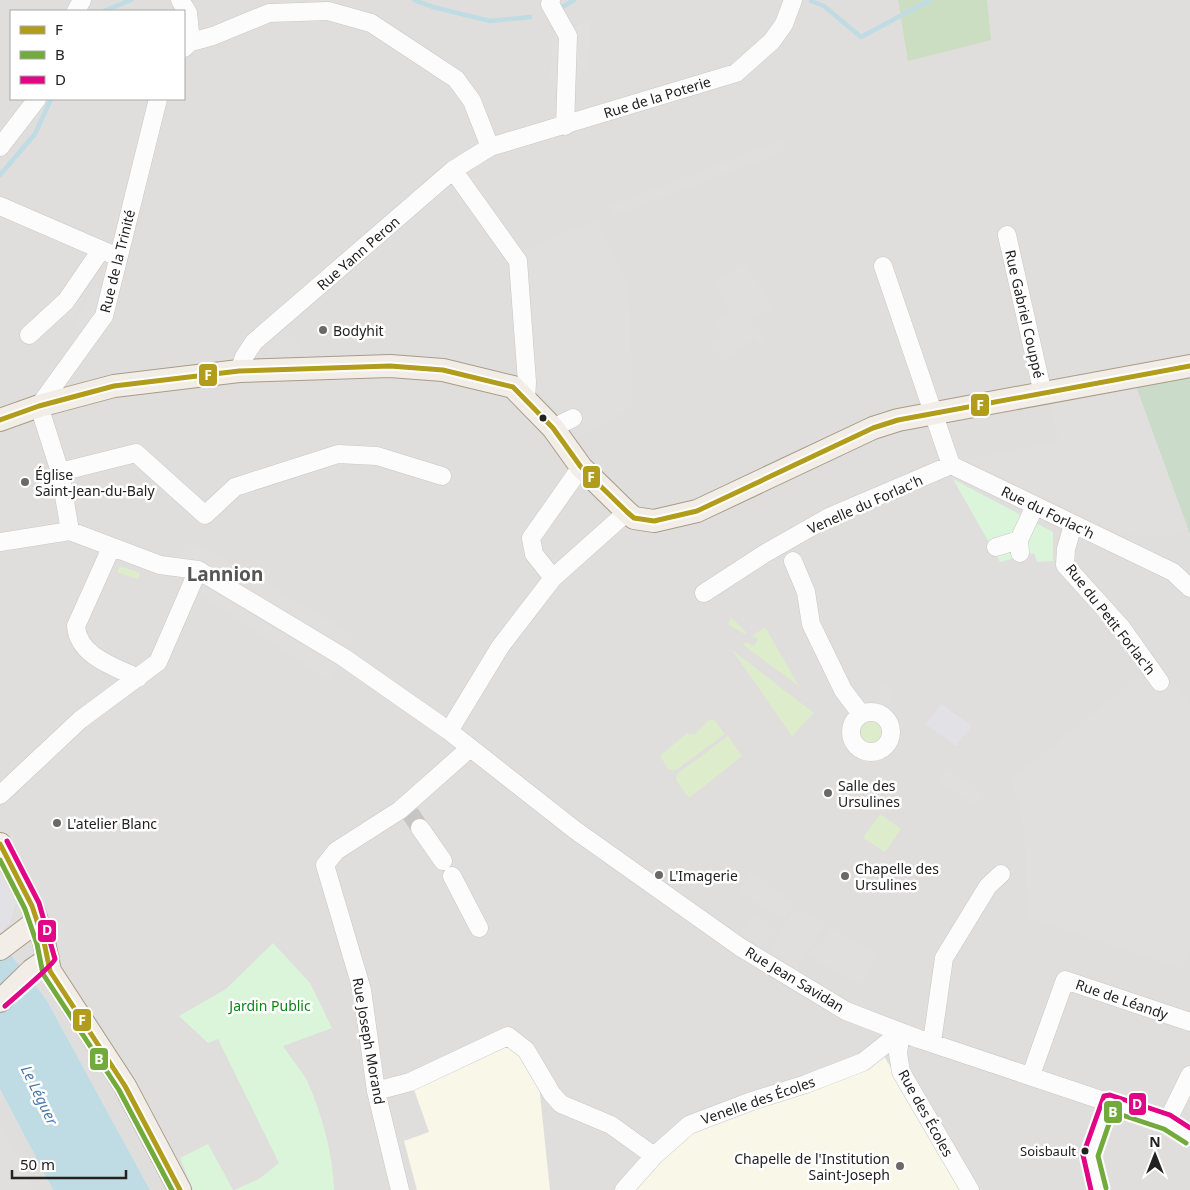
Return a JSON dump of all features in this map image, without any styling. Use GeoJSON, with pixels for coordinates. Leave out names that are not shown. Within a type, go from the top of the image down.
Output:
{"type":"FeatureCollection","features":[{"type":"Feature","properties":{"kind":"main road"},"geometry":{"type":"LineString","coordinates":[[0,420],[40,406],[114,386],[239,371],[390,366],[444,370],[526,391],[563,423],[581,467],[627,512],[634,518],[643,521],[682,516],[710,505],[873,428],[898,420],[1190,366]]}},
{"type":"Feature","properties":{"kind":"main road"},"geometry":{"type":"LineString","coordinates":[[0,844],[37,921],[44,967],[125,1086],[180,1190]]}},
{"type":"Feature","properties":{"kind":"main road"},"geometry":{"type":"LineString","coordinates":[[8,942],[37,921]]}},
{"type":"Feature","properties":{"kind":"main road"},"geometry":{"type":"LineString","coordinates":[[0,1001],[44,967]]}},
{"type":"Feature","properties":{"kind":"street"},"geometry":{"type":"LineString","coordinates":[[551,0],[550,4],[568,36],[565,126]]}},
{"type":"Feature","properties":{"kind":"street","name":"Rue de la Poterie"},"geometry":{"type":"LineString","coordinates":[[490,147],[736,73],[772,41],[784,24],[793,1]]}},
{"type":"Feature","properties":{"kind":"street"},"geometry":{"type":"LineString","coordinates":[[185,16],[188,45],[269,13],[328,11],[371,23],[456,79],[472,100],[490,147]]}},
{"type":"Feature","properties":{"kind":"street"},"geometry":{"type":"LineString","coordinates":[[0,147],[36,100]]}},
{"type":"Feature","properties":{"kind":"street","name":"Rue de la Trinité"},"geometry":{"type":"LineString","coordinates":[[40,406],[104,316],[158,100]]}},
{"type":"Feature","properties":{"kind":"street","name":"Rue Yann Peron"},"geometry":{"type":"LineString","coordinates":[[239,371],[244,357],[254,342],[453,170],[490,147]]}},
{"type":"Feature","properties":{"kind":"street"},"geometry":{"type":"LineString","coordinates":[[453,170],[518,261],[526,391]]}},
{"type":"Feature","properties":{"kind":"street"},"geometry":{"type":"LineString","coordinates":[[0,206],[118,257]]}},
{"type":"Feature","properties":{"kind":"street","name":"Rue Gabriel Couppé"},"geometry":{"type":"LineString","coordinates":[[1006,235],[1043,394]]}},
{"type":"Feature","properties":{"kind":"street"},"geometry":{"type":"LineString","coordinates":[[29,336],[66,302],[101,250]]}},
{"type":"Feature","properties":{"kind":"street"},"geometry":{"type":"LineString","coordinates":[[883,266],[951,465]]}},
{"type":"Feature","properties":{"kind":"street"},"geometry":{"type":"LineString","coordinates":[[40,406],[60,472],[70,531]]}},
{"type":"Feature","properties":{"kind":"street"},"geometry":{"type":"LineString","coordinates":[[60,472],[136,453],[205,514],[235,487],[338,454],[377,456],[442,476]]}},
{"type":"Feature","properties":{"kind":"street","name":"Rue du Forlac'h"},"geometry":{"type":"LineString","coordinates":[[951,465],[1173,572],[1190,588]]}},
{"type":"Feature","properties":{"kind":"street","name":"Venelle du Forlac'h"},"geometry":{"type":"LineString","coordinates":[[704,593],[788,550],[829,517],[951,465]]}},
{"type":"Feature","properties":{"kind":"street"},"geometry":{"type":"LineString","coordinates":[[553,578],[534,554],[531,538],[581,467]]}},
{"type":"Feature","properties":{"kind":"street"},"geometry":{"type":"LineString","coordinates":[[996,546],[1019,546],[1035,506]]}},
{"type":"Feature","properties":{"kind":"street"},"geometry":{"type":"LineString","coordinates":[[449,731],[500,647],[553,578],[627,512]]}},
{"type":"Feature","properties":{"kind":"street","name":"Rue du Petit Forlac'h"},"geometry":{"type":"LineString","coordinates":[[1073,525],[1066,548],[1065,565],[1121,627],[1160,682]]}},
{"type":"Feature","properties":{"kind":"street"},"geometry":{"type":"LineString","coordinates":[[0,542],[70,531],[160,565],[198,570],[158,662],[80,720],[0,795]]}},
{"type":"Feature","properties":{"kind":"street"},"geometry":{"type":"LineString","coordinates":[[111,548],[76,626],[77,637],[85,648],[107,664],[138,678]]}},
{"type":"Feature","properties":{"kind":"street"},"geometry":{"type":"LineString","coordinates":[[788,550],[806,592],[811,624],[843,690],[861,714]]}},
{"type":"Feature","properties":{"kind":"street","name":"Rue Jean Savidan"},"geometry":{"type":"LineString","coordinates":[[198,570],[343,657],[449,731],[575,830],[740,947],[846,1011],[900,1032],[1167,1122],[1190,1137]]}},
{"type":"Feature","properties":{"kind":"street","name":"Rue Joseph Morand"},"geometry":{"type":"LineString","coordinates":[[400,1190],[376,1092],[362,990],[325,865],[336,851],[407,809],[470,748]]}},
{"type":"Feature","properties":{"kind":"street"},"geometry":{"type":"LineString","coordinates":[[420,828],[447,869],[479,928]]}},
{"type":"Feature","properties":{"kind":"street"},"geometry":{"type":"LineString","coordinates":[[932,1042],[944,958],[988,886],[1001,874]]}},
{"type":"Feature","properties":{"kind":"street","name":"Rue de Léandy"},"geometry":{"type":"LineString","coordinates":[[1031,1075],[1065,980],[1190,1022]]}},
{"type":"Feature","properties":{"kind":"street","name":"Venelle des Écoles"},"geometry":{"type":"LineString","coordinates":[[654,1156],[689,1125],[863,1062],[884,1047],[900,1032]]}},
{"type":"Feature","properties":{"kind":"street","name":"Rue des Écoles"},"geometry":{"type":"LineString","coordinates":[[900,1032],[898,1053],[901,1072],[970,1190]]}},
{"type":"Feature","properties":{"kind":"street"},"geometry":{"type":"LineString","coordinates":[[376,1092],[424,1076],[508,1036],[526,1050],[552,1094],[561,1104],[611,1125],[654,1156],[624,1190]]}},
{"type":"Feature","properties":{"kind":"street"},"geometry":{"type":"LineString","coordinates":[[1167,1122],[1190,1075]]}},
{"type":"Feature","properties":{"kind":"street"},"geometry":{"type":"LineString","coordinates":[[1097,1189],[1090,1156],[1108,1102]]}},
{"type":"Feature","properties":{"kind":"shaded area"},"geometry":{"type":"Polygon","coordinates":[[[0,0],[1190,0],[1190,1190],[150,1190],[46,999],[0,941],[0,0]]]}},
{"type":"Feature","properties":{"kind":"shaded area"},"geometry":{"type":"Polygon","coordinates":[[[591,18],[588,73],[550,81],[551,41],[591,18]]]}},
{"type":"Feature","properties":{"kind":"shaded area"},"geometry":{"type":"Polygon","coordinates":[[[783,139],[787,151],[612,216],[608,207],[783,139]]]}},
{"type":"Feature","properties":{"kind":"shaded area"},"geometry":{"type":"Polygon","coordinates":[[[598,221],[629,288],[632,407],[578,437],[533,387],[523,251],[560,233],[598,221]]]}},
{"type":"Feature","properties":{"kind":"shaded area"},"geometry":{"type":"Polygon","coordinates":[[[744,263],[773,306],[751,321],[767,342],[761,347],[754,338],[722,362],[711,344],[722,336],[714,323],[731,312],[713,284],[744,263]]]}},
{"type":"Feature","properties":{"kind":"shaded area"},"geometry":{"type":"Polygon","coordinates":[[[96,283],[102,296],[85,336],[75,326],[96,283]]]}},
{"type":"Feature","properties":{"kind":"shaded area"},"geometry":{"type":"Polygon","coordinates":[[[79,287],[87,291],[69,323],[61,318],[79,287]]]}},
{"type":"Feature","properties":{"kind":"shaded area"},"geometry":{"type":"Polygon","coordinates":[[[288,330],[303,350],[292,359],[273,359],[269,356],[269,346],[288,330]]]}},
{"type":"Feature","properties":{"kind":"shaded area"},"geometry":{"type":"Polygon","coordinates":[[[1136,386],[1188,529],[1173,535],[1148,537],[1117,532],[966,460],[1059,441],[1050,402],[1136,386]]]}},
{"type":"Feature","properties":{"kind":"shaded area"},"geometry":{"type":"Polygon","coordinates":[[[188,542],[205,549],[356,636],[329,681],[191,588],[198,570],[175,566],[188,542]]]}},
{"type":"Feature","properties":{"kind":"shaded area"},"geometry":{"type":"Polygon","coordinates":[[[1140,675],[1178,686],[1190,706],[1190,953],[1182,968],[1027,917],[1026,856],[1023,822],[1012,779],[1140,675]]]}},
{"type":"Feature","properties":{"kind":"shaded area"},"geometry":{"type":"Polygon","coordinates":[[[881,684],[892,685],[889,706],[878,704],[881,684]]]}},
{"type":"Feature","properties":{"kind":"shaded area"},"geometry":{"type":"Polygon","coordinates":[[[941,704],[972,726],[956,746],[925,724],[941,704]]]}},
{"type":"Feature","properties":{"kind":"shaded area"},"geometry":{"type":"Polygon","coordinates":[[[945,768],[984,793],[976,806],[937,780],[945,768]]]}},
{"type":"Feature","properties":{"kind":"shaded area"},"geometry":{"type":"Polygon","coordinates":[[[0,857],[17,899],[10,923],[0,933],[0,857]]]}},
{"type":"Feature","properties":{"kind":"shaded area"},"geometry":{"type":"Polygon","coordinates":[[[752,872],[794,904],[784,920],[739,892],[752,872]]]}},
{"type":"Feature","properties":{"kind":"shaded area"},"geometry":{"type":"Polygon","coordinates":[[[797,906],[827,925],[795,967],[769,949],[797,906]]]}},
{"type":"Feature","properties":{"kind":"shaded area"},"geometry":{"type":"Polygon","coordinates":[[[754,914],[778,931],[766,948],[742,933],[754,914]]]}},
{"type":"Feature","properties":{"kind":"shaded area"},"geometry":{"type":"Polygon","coordinates":[[[831,927],[879,956],[860,984],[808,955],[831,927]]]}},
{"type":"Feature","properties":{"kind":"shaded area"},"geometry":{"type":"Polygon","coordinates":[[[508,1039],[538,1076],[550,1190],[417,1190],[404,1141],[429,1132],[412,1084],[508,1039]]]}},
{"type":"Feature","properties":{"kind":"shaded area"},"geometry":{"type":"Polygon","coordinates":[[[884,1056],[963,1190],[630,1190],[681,1136],[760,1105],[790,1098],[884,1056]]]}},
{"type":"Feature","properties":{"kind":"shaded area"},"geometry":{"type":"Polygon","coordinates":[[[0,1089],[53,1190],[0,1190],[0,1089]]]}},
{"type":"Feature","properties":{"kind":"shaded area"},"geometry":{"type":"Polygon","coordinates":[[[0,1125],[33,1190],[0,1190],[0,1125]]]}},
{"type":"Feature","properties":{"kind":"green space"},"geometry":{"type":"Polygon","coordinates":[[[898,0],[987,0],[991,40],[908,61],[898,0]]]}},
{"type":"Feature","properties":{"kind":"green space"},"geometry":{"type":"Polygon","coordinates":[[[1190,376],[1190,534],[1135,386],[1190,376]]]}},
{"type":"Feature","properties":{"kind":"green space"},"geometry":{"type":"Polygon","coordinates":[[[953,479],[1053,532],[1053,561],[1037,562],[1034,553],[1000,562],[953,479]]]}},
{"type":"Feature","properties":{"kind":"green space"},"geometry":{"type":"Polygon","coordinates":[[[120,566],[140,573],[138,579],[117,572],[120,566]]]}},
{"type":"Feature","properties":{"kind":"green space"},"geometry":{"type":"Polygon","coordinates":[[[731,617],[746,632],[745,634],[728,624],[731,617]]]}},
{"type":"Feature","properties":{"kind":"green space"},"geometry":{"type":"Polygon","coordinates":[[[765,627],[799,686],[743,645],[746,642],[754,646],[758,639],[752,636],[765,627]]]}},
{"type":"Feature","properties":{"kind":"green space"},"geometry":{"type":"Polygon","coordinates":[[[732,650],[814,713],[792,736],[732,650]]]}},
{"type":"Feature","properties":{"kind":"green space"},"geometry":{"type":"Polygon","coordinates":[[[871,718],[881,722],[885,732],[881,742],[871,746],[861,742],[857,732],[861,722],[871,718]]]}},
{"type":"Feature","properties":{"kind":"green space"},"geometry":{"type":"Polygon","coordinates":[[[709,720],[714,720],[725,734],[676,770],[669,770],[660,756],[687,733],[695,734],[709,720]]]}},
{"type":"Feature","properties":{"kind":"green space"},"geometry":{"type":"Polygon","coordinates":[[[728,736],[742,756],[689,798],[676,780],[677,774],[728,736]]]}},
{"type":"Feature","properties":{"kind":"green space"},"geometry":{"type":"Polygon","coordinates":[[[880,814],[901,829],[885,852],[863,838],[880,814]]]}},
{"type":"Feature","properties":{"kind":"green space","name":"Jardin Public"},"geometry":{"type":"Polygon","coordinates":[[[273,943],[310,983],[332,1028],[283,1046],[306,1080],[319,1110],[329,1150],[334,1190],[234,1190],[259,1179],[279,1163],[218,1039],[208,1043],[179,1016],[226,989],[273,943]]]}},
{"type":"Feature","properties":{"kind":"green space"},"geometry":{"type":"Polygon","coordinates":[[[208,1144],[233,1190],[193,1190],[180,1158],[208,1144]]]}},
{"type":"Feature","properties":{"kind":"water","name":"Le Léguer"},"geometry":{"type":"Polygon","coordinates":[[[0,941],[46,999],[150,1190],[53,1190],[0,1089],[0,941]]]}},
{"type":"Feature","properties":{"kind":"waterway"},"geometry":{"type":"LineString","coordinates":[[106,10],[131,0]]}},
{"type":"Feature","properties":{"kind":"waterway"},"geometry":{"type":"LineString","coordinates":[[414,0],[433,7],[490,21],[530,17]]}},
{"type":"Feature","properties":{"kind":"waterway"},"geometry":{"type":"LineString","coordinates":[[559,9],[574,0]]}},
{"type":"Feature","properties":{"kind":"waterway"},"geometry":{"type":"LineString","coordinates":[[811,1],[824,6],[861,37],[930,0]]}},
{"type":"Feature","properties":{"kind":"waterway"},"geometry":{"type":"LineString","coordinates":[[0,175],[35,134],[51,100]]}},
{"type":"Feature","properties":{"kind":"tunnel"},"geometry":{"type":"LineString","coordinates":[[410,813],[420,828]]}},
{"type":"Feature","properties":{"kind":"transit line","name":"F"},"geometry":{"type":"LineString","coordinates":[[0,420],[39,406],[114,386],[239,371],[390,366],[443,370],[513,387],[553,428],[581,467],[627,512],[634,518],[654,521],[697,511],[873,428],[898,420],[1190,366]]}},
{"type":"Feature","properties":{"kind":"transit line","name":"D"},"geometry":{"type":"LineString","coordinates":[[5,1006],[55,959],[39,903],[7,841]]}},
{"type":"Feature","properties":{"kind":"transit line","name":"F"},"geometry":{"type":"LineString","coordinates":[[0,844],[32,906],[44,942],[50,971],[125,1086],[180,1190]]}},
{"type":"Feature","properties":{"kind":"transit line","name":"B"},"geometry":{"type":"LineString","coordinates":[[0,860],[25,909],[37,944],[43,974],[119,1090],[172,1190]]}},
{"type":"Feature","properties":{"kind":"transit line","name":"D"},"geometry":{"type":"LineString","coordinates":[[1091,1190],[1083,1155],[1104,1096],[1110,1095],[1170,1115],[1190,1128]]}},
{"type":"Feature","properties":{"kind":"transit line","name":"B"},"geometry":{"type":"LineString","coordinates":[[1106,1188],[1098,1156],[1113,1112],[1164,1129],[1186,1143]]}},
{"type":"Feature","properties":{"kind":"place","name":"Bodyhit"},"geometry":{"type":"Point","coordinates":[323,330]}},
{"type":"Feature","properties":{"kind":"place","name":"Église Saint-Jean-du-Baly"},"geometry":{"type":"Point","coordinates":[25,482]}},
{"type":"Feature","properties":{"kind":"place","name":"Salle des Ursulines"},"geometry":{"type":"Point","coordinates":[828,793]}},
{"type":"Feature","properties":{"kind":"place","name":"L'atelier Blanc"},"geometry":{"type":"Point","coordinates":[57,823]}},
{"type":"Feature","properties":{"kind":"place","name":"L'Imagerie"},"geometry":{"type":"Point","coordinates":[659,875]}},
{"type":"Feature","properties":{"kind":"place","name":"Chapelle des Ursulines"},"geometry":{"type":"Point","coordinates":[845,876]}},
{"type":"Feature","properties":{"kind":"place","name":"Soisbault"},"geometry":{"type":"Point","coordinates":[1085,1151]}},
{"type":"Feature","properties":{"kind":"place","name":"Chapelle de l'Institution Saint-Joseph"},"geometry":{"type":"Point","coordinates":[900,1166]}},
{"type":"Feature","properties":{"kind":"district","name":"Lannion"},"geometry":{"type":"Point","coordinates":[225,574]}}]}
